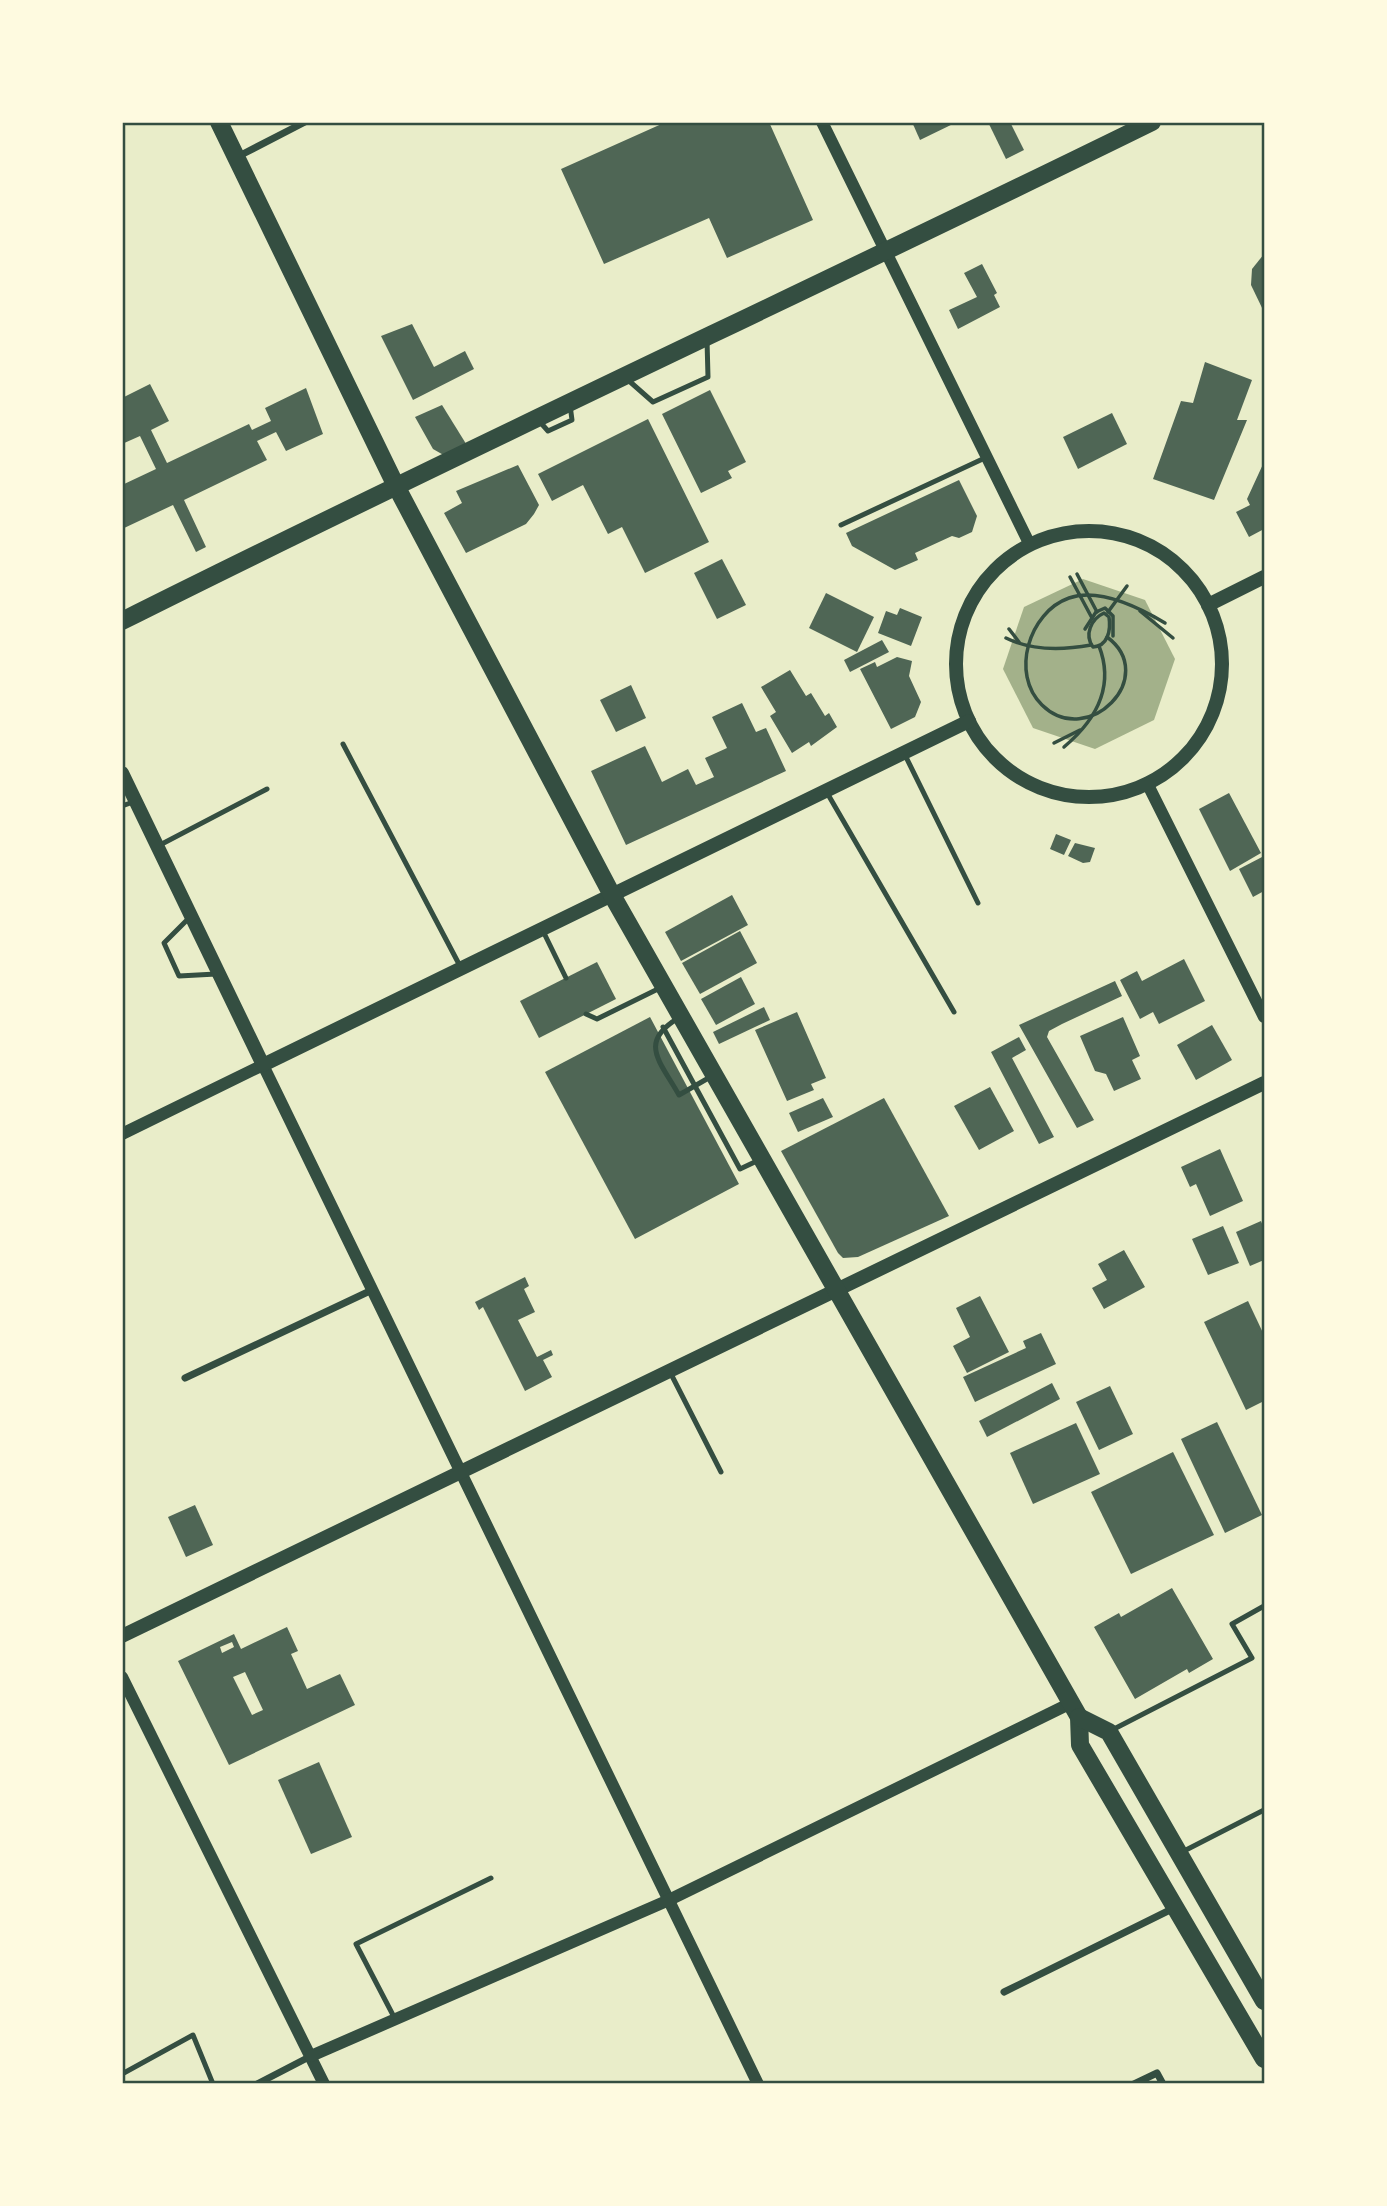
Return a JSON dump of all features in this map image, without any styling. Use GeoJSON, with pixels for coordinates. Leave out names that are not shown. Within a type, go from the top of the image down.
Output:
{"type":"FeatureCollection","features":[{"type":"Feature","properties":{"kind":"main road"},"geometry":{"type":"LineString","coordinates":[[219,122],[395,484],[612,895],[1075,1710],[1080,1745],[1265,2059]]}},
{"type":"Feature","properties":{"kind":"main road"},"geometry":{"type":"LineString","coordinates":[[122,621],[395,484],[886,253],[1153,122]]}},
{"type":"Feature","properties":{"kind":"main road"},"geometry":{"type":"LineString","coordinates":[[1080,532],[1111,533],[1132,538],[1151,547],[1184,571],[1208,605],[1221,645],[1222,676],[1215,707],[1201,735],[1182,760],[1147,783],[1118,793],[1086,797],[1046,789],[1026,780],[1001,762],[980,739],[969,721],[961,702],[956,661],[963,620],[971,601],[996,568],[1030,545],[1050,537],[1080,532]]}},
{"type":"Feature","properties":{"kind":"main road"},"geometry":{"type":"LineString","coordinates":[[1208,605],[1265,577]]}},
{"type":"Feature","properties":{"kind":"main road"},"geometry":{"type":"LineString","coordinates":[[122,773],[129,803],[158,846],[263,1065],[969,721]]}},
{"type":"Feature","properties":{"kind":"main road"},"geometry":{"type":"LineString","coordinates":[[122,1636],[670,1372],[836,1288],[1265,1083]]}},
{"type":"Feature","properties":{"kind":"main road"},"geometry":{"type":"LineString","coordinates":[[1075,1710],[1110,1732],[1180,1853],[1259,1978],[1265,2001]]}},
{"type":"Feature","properties":{"kind":"main road"},"geometry":{"type":"LineString","coordinates":[[1080,1745],[1110,1732]]}},
{"type":"Feature","properties":{"kind":"street"},"geometry":{"type":"LineString","coordinates":[[236,157],[305,122]]}},
{"type":"Feature","properties":{"kind":"street"},"geometry":{"type":"LineString","coordinates":[[822,122],[1030,545]]}},
{"type":"Feature","properties":{"kind":"street"},"geometry":{"type":"LineString","coordinates":[[1147,783],[1265,1017]]}},
{"type":"Feature","properties":{"kind":"street"},"geometry":{"type":"LineString","coordinates":[[122,1134],[263,1065],[758,2084]]}},
{"type":"Feature","properties":{"kind":"street"},"geometry":{"type":"LineString","coordinates":[[185,1378],[372,1290]]}},
{"type":"Feature","properties":{"kind":"street"},"geometry":{"type":"LineString","coordinates":[[122,1677],[324,2084]]}},
{"type":"Feature","properties":{"kind":"street"},"geometry":{"type":"LineString","coordinates":[[257,2084],[311,2056],[669,1900],[1075,1710]]}},
{"type":"Feature","properties":{"kind":"street"},"geometry":{"type":"LineString","coordinates":[[1004,1992],[1174,1908]]}},
{"type":"Feature","properties":{"kind":"street"},"geometry":{"type":"LineString","coordinates":[[1134,2084],[1157,2073],[1163,2084]]}},
{"type":"Feature","properties":{"kind":"lane"},"geometry":{"type":"LineString","coordinates":[[624,376],[653,402],[708,377],[707,337]]}},
{"type":"Feature","properties":{"kind":"lane"},"geometry":{"type":"LineString","coordinates":[[841,524],[986,457]]}},
{"type":"Feature","properties":{"kind":"lane"},"geometry":{"type":"LineString","coordinates":[[343,744],[461,968]]}},
{"type":"Feature","properties":{"kind":"lane"},"geometry":{"type":"LineString","coordinates":[[904,753],[978,903]]}},
{"type":"Feature","properties":{"kind":"lane"},"geometry":{"type":"LineString","coordinates":[[158,846],[267,789]]}},
{"type":"Feature","properties":{"kind":"lane"},"geometry":{"type":"LineString","coordinates":[[826,791],[954,1012]]}},
{"type":"Feature","properties":{"kind":"lane"},"geometry":{"type":"LineString","coordinates":[[191,916],[164,943],[179,976],[219,974]]}},
{"type":"Feature","properties":{"kind":"lane"},"geometry":{"type":"LineString","coordinates":[[542,929],[566,978]]}},
{"type":"Feature","properties":{"kind":"lane"},"geometry":{"type":"LineString","coordinates":[[586,1014],[597,1019],[664,986]]}},
{"type":"Feature","properties":{"kind":"lane"},"geometry":{"type":"LineString","coordinates":[[681,1017],[663,1027],[654,1040],[654,1049],[679,1095],[715,1075]]}},
{"type":"Feature","properties":{"kind":"lane"},"geometry":{"type":"LineString","coordinates":[[663,1027],[740,1169],[762,1158]]}},
{"type":"Feature","properties":{"kind":"lane"},"geometry":{"type":"LineString","coordinates":[[670,1372],[721,1472]]}},
{"type":"Feature","properties":{"kind":"lane"},"geometry":{"type":"LineString","coordinates":[[1110,1732],[1252,1658],[1232,1624],[1265,1606]]}},
{"type":"Feature","properties":{"kind":"lane"},"geometry":{"type":"LineString","coordinates":[[1180,1853],[1265,1810]]}},
{"type":"Feature","properties":{"kind":"lane"},"geometry":{"type":"LineString","coordinates":[[396,2020],[356,1944],[491,1878]]}},
{"type":"Feature","properties":{"kind":"lane"},"geometry":{"type":"LineString","coordinates":[[122,2074],[193,2035],[213,2084]]}},
{"type":"Feature","properties":{"kind":"path"},"geometry":{"type":"LineString","coordinates":[[1077,574],[1097,614]]}},
{"type":"Feature","properties":{"kind":"path"},"geometry":{"type":"LineString","coordinates":[[1070,577],[1093,620]]}},
{"type":"Feature","properties":{"kind":"path"},"geometry":{"type":"LineString","coordinates":[[1085,629],[1097,614],[1107,612],[1127,586]]}},
{"type":"Feature","properties":{"kind":"path"},"geometry":{"type":"LineString","coordinates":[[1107,637],[1123,654],[1126,674],[1112,702],[1093,716],[1067,719],[1042,705],[1030,685],[1028,646],[1034,629],[1050,611],[1069,598],[1088,596],[1115,600],[1165,623]]}},
{"type":"Feature","properties":{"kind":"path"},"geometry":{"type":"LineString","coordinates":[[1135,608],[1173,638]]}},
{"type":"Feature","properties":{"kind":"path"},"geometry":{"type":"LineString","coordinates":[[1107,612],[1114,621],[1113,636]]}},
{"type":"Feature","properties":{"kind":"path"},"geometry":{"type":"LineString","coordinates":[[1099,646],[1107,637],[1110,626],[1107,612]]}},
{"type":"Feature","properties":{"kind":"path"},"geometry":{"type":"LineString","coordinates":[[1091,645],[1091,627],[1097,614]]}},
{"type":"Feature","properties":{"kind":"path"},"geometry":{"type":"LineString","coordinates":[[1009,629],[1020,644]]}},
{"type":"Feature","properties":{"kind":"path"},"geometry":{"type":"LineString","coordinates":[[1006,638],[1028,646],[1099,646]]}},
{"type":"Feature","properties":{"kind":"path"},"geometry":{"type":"LineString","coordinates":[[1065,747],[1093,716],[1106,685],[1104,659],[1099,646]]}},
{"type":"Feature","properties":{"kind":"path"},"geometry":{"type":"LineString","coordinates":[[1054,743],[1085,727]]}},
{"type":"Feature","properties":{"kind":"shaded area"},"geometry":{"type":"Polygon","coordinates":[[[1083,579],[1145,600],[1175,659],[1154,720],[1095,749],[1033,728],[1003,669],[1024,607],[1083,579]]]}},
{"type":"Feature","properties":{"kind":"building"},"geometry":{"type":"Polygon","coordinates":[[[666,122],[769,122],[813,220],[727,258],[709,218],[604,264],[561,169],[666,122]]]}},
{"type":"Feature","properties":{"kind":"building"},"geometry":{"type":"Polygon","coordinates":[[[912,122],[957,122],[920,140],[912,122]]]}},
{"type":"Feature","properties":{"kind":"building"},"geometry":{"type":"Polygon","coordinates":[[[988,122],[1010,122],[1024,150],[1006,159],[988,122]]]}},
{"type":"Feature","properties":{"kind":"building"},"geometry":{"type":"Polygon","coordinates":[[[1264,254],[1264,312],[1251,285],[1252,269],[1264,254]]]}},
{"type":"Feature","properties":{"kind":"building"},"geometry":{"type":"Polygon","coordinates":[[[982,264],[997,293],[994,295],[1000,307],[958,329],[949,310],[977,297],[964,273],[982,264]]]}},
{"type":"Feature","properties":{"kind":"building"},"geometry":{"type":"Polygon","coordinates":[[[412,324],[434,367],[465,351],[474,369],[413,400],[381,336],[412,324]]]}},
{"type":"Feature","properties":{"kind":"building"},"geometry":{"type":"Polygon","coordinates":[[[1205,362],[1252,380],[1237,420],[1247,420],[1214,500],[1153,479],[1181,401],[1193,403],[1205,362]]]}},
{"type":"Feature","properties":{"kind":"building"},"geometry":{"type":"Polygon","coordinates":[[[150,384],[169,421],[151,430],[167,463],[249,424],[252,430],[271,421],[265,408],[306,388],[323,434],[286,451],[276,432],[257,441],[267,460],[184,500],[206,547],[196,552],[173,505],[122,529],[122,485],[156,469],[140,436],[122,444],[122,398],[150,384]]]}},
{"type":"Feature","properties":{"kind":"building"},"geometry":{"type":"Polygon","coordinates":[[[710,390],[746,462],[728,471],[732,478],[701,493],[662,414],[710,390]]]}},
{"type":"Feature","properties":{"kind":"building"},"geometry":{"type":"Polygon","coordinates":[[[442,405],[468,447],[447,457],[433,449],[415,417],[442,405]]]}},
{"type":"Feature","properties":{"kind":"building"},"geometry":{"type":"Polygon","coordinates":[[[1112,413],[1127,444],[1078,469],[1063,437],[1112,413]]]}},
{"type":"Feature","properties":{"kind":"building"},"geometry":{"type":"Polygon","coordinates":[[[648,419],[709,542],[645,573],[622,527],[608,534],[583,485],[552,501],[538,474],[648,419]]]}},
{"type":"Feature","properties":{"kind":"building"},"geometry":{"type":"Polygon","coordinates":[[[1264,462],[1264,529],[1249,537],[1236,512],[1250,505],[1247,499],[1264,462]]]}},
{"type":"Feature","properties":{"kind":"building"},"geometry":{"type":"Polygon","coordinates":[[[518,465],[539,505],[534,514],[526,524],[466,553],[444,513],[462,503],[456,491],[518,465]]]}},
{"type":"Feature","properties":{"kind":"building"},"geometry":{"type":"Polygon","coordinates":[[[959,480],[977,516],[972,532],[959,538],[952,536],[915,553],[918,560],[895,570],[852,546],[846,533],[959,480]]]}},
{"type":"Feature","properties":{"kind":"building"},"geometry":{"type":"Polygon","coordinates":[[[722,559],[746,605],[717,619],[694,573],[722,559]]]}},
{"type":"Feature","properties":{"kind":"building"},"geometry":{"type":"Polygon","coordinates":[[[826,593],[874,617],[857,652],[809,628],[826,593]]]}},
{"type":"Feature","properties":{"kind":"building"},"geometry":{"type":"Polygon","coordinates":[[[900,608],[922,617],[911,646],[878,633],[886,611],[897,615],[900,608]]]}},
{"type":"Feature","properties":{"kind":"building"},"geometry":{"type":"Polygon","coordinates":[[[882,640],[889,652],[850,672],[844,660],[882,640]]]}},
{"type":"Feature","properties":{"kind":"building"},"geometry":{"type":"Polygon","coordinates":[[[897,657],[912,661],[909,676],[921,702],[915,717],[891,729],[860,669],[875,662],[877,667],[897,657]]]}},
{"type":"Feature","properties":{"kind":"building"},"geometry":{"type":"Polygon","coordinates":[[[790,670],[806,696],[811,693],[825,716],[829,713],[837,727],[811,746],[809,742],[792,753],[770,716],[776,712],[761,687],[790,670]]]}},
{"type":"Feature","properties":{"kind":"building"},"geometry":{"type":"Polygon","coordinates":[[[631,685],[646,718],[616,732],[600,700],[631,685]]]}},
{"type":"Feature","properties":{"kind":"building"},"geometry":{"type":"Polygon","coordinates":[[[742,703],[756,732],[766,728],[786,771],[626,845],[591,771],[645,746],[662,782],[688,769],[696,785],[714,777],[705,758],[727,748],[712,717],[742,703]]]}},
{"type":"Feature","properties":{"kind":"building"},"geometry":{"type":"Polygon","coordinates":[[[1229,793],[1261,853],[1230,871],[1199,809],[1229,793]]]}},
{"type":"Feature","properties":{"kind":"building"},"geometry":{"type":"Polygon","coordinates":[[[1056,834],[1071,840],[1064,855],[1050,849],[1056,834]]]}},
{"type":"Feature","properties":{"kind":"building"},"geometry":{"type":"Polygon","coordinates":[[[1075,843],[1095,848],[1090,862],[1083,863],[1068,856],[1075,843]]]}},
{"type":"Feature","properties":{"kind":"building"},"geometry":{"type":"Polygon","coordinates":[[[1264,856],[1264,891],[1253,897],[1239,869],[1264,856]]]}},
{"type":"Feature","properties":{"kind":"building"},"geometry":{"type":"Polygon","coordinates":[[[732,895],[748,925],[681,961],[665,932],[732,895]]]}},
{"type":"Feature","properties":{"kind":"building"},"geometry":{"type":"Polygon","coordinates":[[[740,931],[757,963],[700,994],[682,963],[740,931]]]}},
{"type":"Feature","properties":{"kind":"building"},"geometry":{"type":"Polygon","coordinates":[[[1184,959],[1205,1001],[1159,1024],[1153,1012],[1140,1019],[1120,980],[1137,971],[1142,981],[1184,959]]]}},
{"type":"Feature","properties":{"kind":"building"},"geometry":{"type":"Polygon","coordinates":[[[597,962],[616,999],[539,1038],[520,1001],[597,962]]]}},
{"type":"Feature","properties":{"kind":"building"},"geometry":{"type":"Polygon","coordinates":[[[741,977],[755,1004],[716,1025],[701,999],[741,977]]]}},
{"type":"Feature","properties":{"kind":"building"},"geometry":{"type":"Polygon","coordinates":[[[1115,981],[1122,996],[1049,1031],[1047,1037],[1094,1120],[1077,1128],[1019,1025],[1115,981]]]}},
{"type":"Feature","properties":{"kind":"building"},"geometry":{"type":"Polygon","coordinates":[[[764,1007],[770,1020],[719,1044],[713,1032],[764,1007]]]}},
{"type":"Feature","properties":{"kind":"building"},"geometry":{"type":"Polygon","coordinates":[[[797,1012],[826,1078],[811,1084],[814,1090],[787,1101],[755,1030],[797,1012]]]}},
{"type":"Feature","properties":{"kind":"building"},"geometry":{"type":"Polygon","coordinates":[[[650,1017],[739,1184],[635,1239],[545,1072],[650,1017]]]}},
{"type":"Feature","properties":{"kind":"building"},"geometry":{"type":"Polygon","coordinates":[[[1123,1017],[1140,1056],[1132,1060],[1141,1079],[1114,1091],[1106,1074],[1095,1071],[1080,1036],[1123,1017]]]}},
{"type":"Feature","properties":{"kind":"building"},"geometry":{"type":"Polygon","coordinates":[[[1212,1025],[1232,1060],[1196,1080],[1177,1045],[1212,1025]]]}},
{"type":"Feature","properties":{"kind":"building"},"geometry":{"type":"Polygon","coordinates":[[[1019,1037],[1026,1050],[1012,1058],[1054,1137],[1039,1144],[991,1052],[1019,1037]]]}},
{"type":"Feature","properties":{"kind":"building"},"geometry":{"type":"Polygon","coordinates":[[[990,1087],[1014,1131],[979,1150],[954,1106],[990,1087]]]}},
{"type":"Feature","properties":{"kind":"building"},"geometry":{"type":"Polygon","coordinates":[[[823,1098],[833,1117],[798,1132],[789,1113],[823,1098]]]}},
{"type":"Feature","properties":{"kind":"building"},"geometry":{"type":"Polygon","coordinates":[[[884,1098],[949,1216],[858,1257],[843,1258],[781,1151],[884,1098]]]}},
{"type":"Feature","properties":{"kind":"building"},"geometry":{"type":"Polygon","coordinates":[[[1220,1149],[1243,1201],[1210,1216],[1196,1184],[1190,1187],[1181,1167],[1220,1149]]]}},
{"type":"Feature","properties":{"kind":"building"},"geometry":{"type":"Polygon","coordinates":[[[1261,1221],[1264,1229],[1264,1260],[1250,1266],[1236,1232],[1261,1221]]]}},
{"type":"Feature","properties":{"kind":"building"},"geometry":{"type":"Polygon","coordinates":[[[1223,1226],[1239,1263],[1208,1275],[1192,1239],[1223,1226]]]}},
{"type":"Feature","properties":{"kind":"building"},"geometry":{"type":"Polygon","coordinates":[[[1124,1250],[1145,1287],[1104,1309],[1092,1288],[1107,1280],[1098,1264],[1124,1250]]]}},
{"type":"Feature","properties":{"kind":"building"},"geometry":{"type":"Polygon","coordinates":[[[525,1277],[529,1286],[524,1289],[535,1312],[518,1320],[537,1357],[551,1350],[553,1355],[543,1360],[552,1377],[525,1391],[483,1307],[479,1310],[475,1302],[525,1277]]]}},
{"type":"Feature","properties":{"kind":"building"},"geometry":{"type":"Polygon","coordinates":[[[980,1296],[1009,1352],[967,1373],[953,1346],[970,1337],[956,1308],[980,1296]]]}},
{"type":"Feature","properties":{"kind":"building"},"geometry":{"type":"Polygon","coordinates":[[[1248,1301],[1264,1335],[1264,1401],[1246,1410],[1204,1322],[1248,1301]]]}},
{"type":"Feature","properties":{"kind":"building"},"geometry":{"type":"Polygon","coordinates":[[[1041,1333],[1056,1364],[975,1402],[963,1377],[1026,1348],[1023,1341],[1041,1333]]]}},
{"type":"Feature","properties":{"kind":"building"},"geometry":{"type":"Polygon","coordinates":[[[1052,1383],[1060,1399],[987,1437],[979,1421],[1052,1383]]]}},
{"type":"Feature","properties":{"kind":"building"},"geometry":{"type":"Polygon","coordinates":[[[1110,1386],[1133,1434],[1099,1450],[1076,1402],[1110,1386]]]}},
{"type":"Feature","properties":{"kind":"building"},"geometry":{"type":"Polygon","coordinates":[[[1217,1422],[1262,1515],[1225,1533],[1181,1439],[1217,1422]]]}},
{"type":"Feature","properties":{"kind":"building"},"geometry":{"type":"Polygon","coordinates":[[[1076,1423],[1100,1474],[1033,1504],[1010,1453],[1076,1423]]]}},
{"type":"Feature","properties":{"kind":"building"},"geometry":{"type":"Polygon","coordinates":[[[1173,1452],[1214,1535],[1131,1574],[1091,1492],[1173,1452]]]}},
{"type":"Feature","properties":{"kind":"building"},"geometry":{"type":"Polygon","coordinates":[[[195,1505],[213,1545],[186,1557],[168,1517],[195,1505]]]}},
{"type":"Feature","properties":{"kind":"building"},"geometry":{"type":"Polygon","coordinates":[[[1172,1588],[1213,1659],[1189,1673],[1187,1669],[1135,1699],[1094,1627],[1119,1613],[1121,1617],[1172,1588]]]}},
{"type":"Feature","properties":{"kind":"building"},"geometry":{"type":"Polygon","coordinates":[[[287,1627],[298,1651],[291,1654],[307,1689],[340,1674],[355,1705],[229,1765],[178,1661],[234,1634],[241,1649],[287,1627]],[[232,1642],[220,1647],[222,1653],[234,1647],[232,1642]],[[245,1672],[233,1677],[252,1715],[263,1710],[245,1672]]]}},
{"type":"Feature","properties":{"kind":"building"},"geometry":{"type":"Polygon","coordinates":[[[319,1762],[352,1837],[311,1854],[278,1780],[319,1762]]]}}]}
